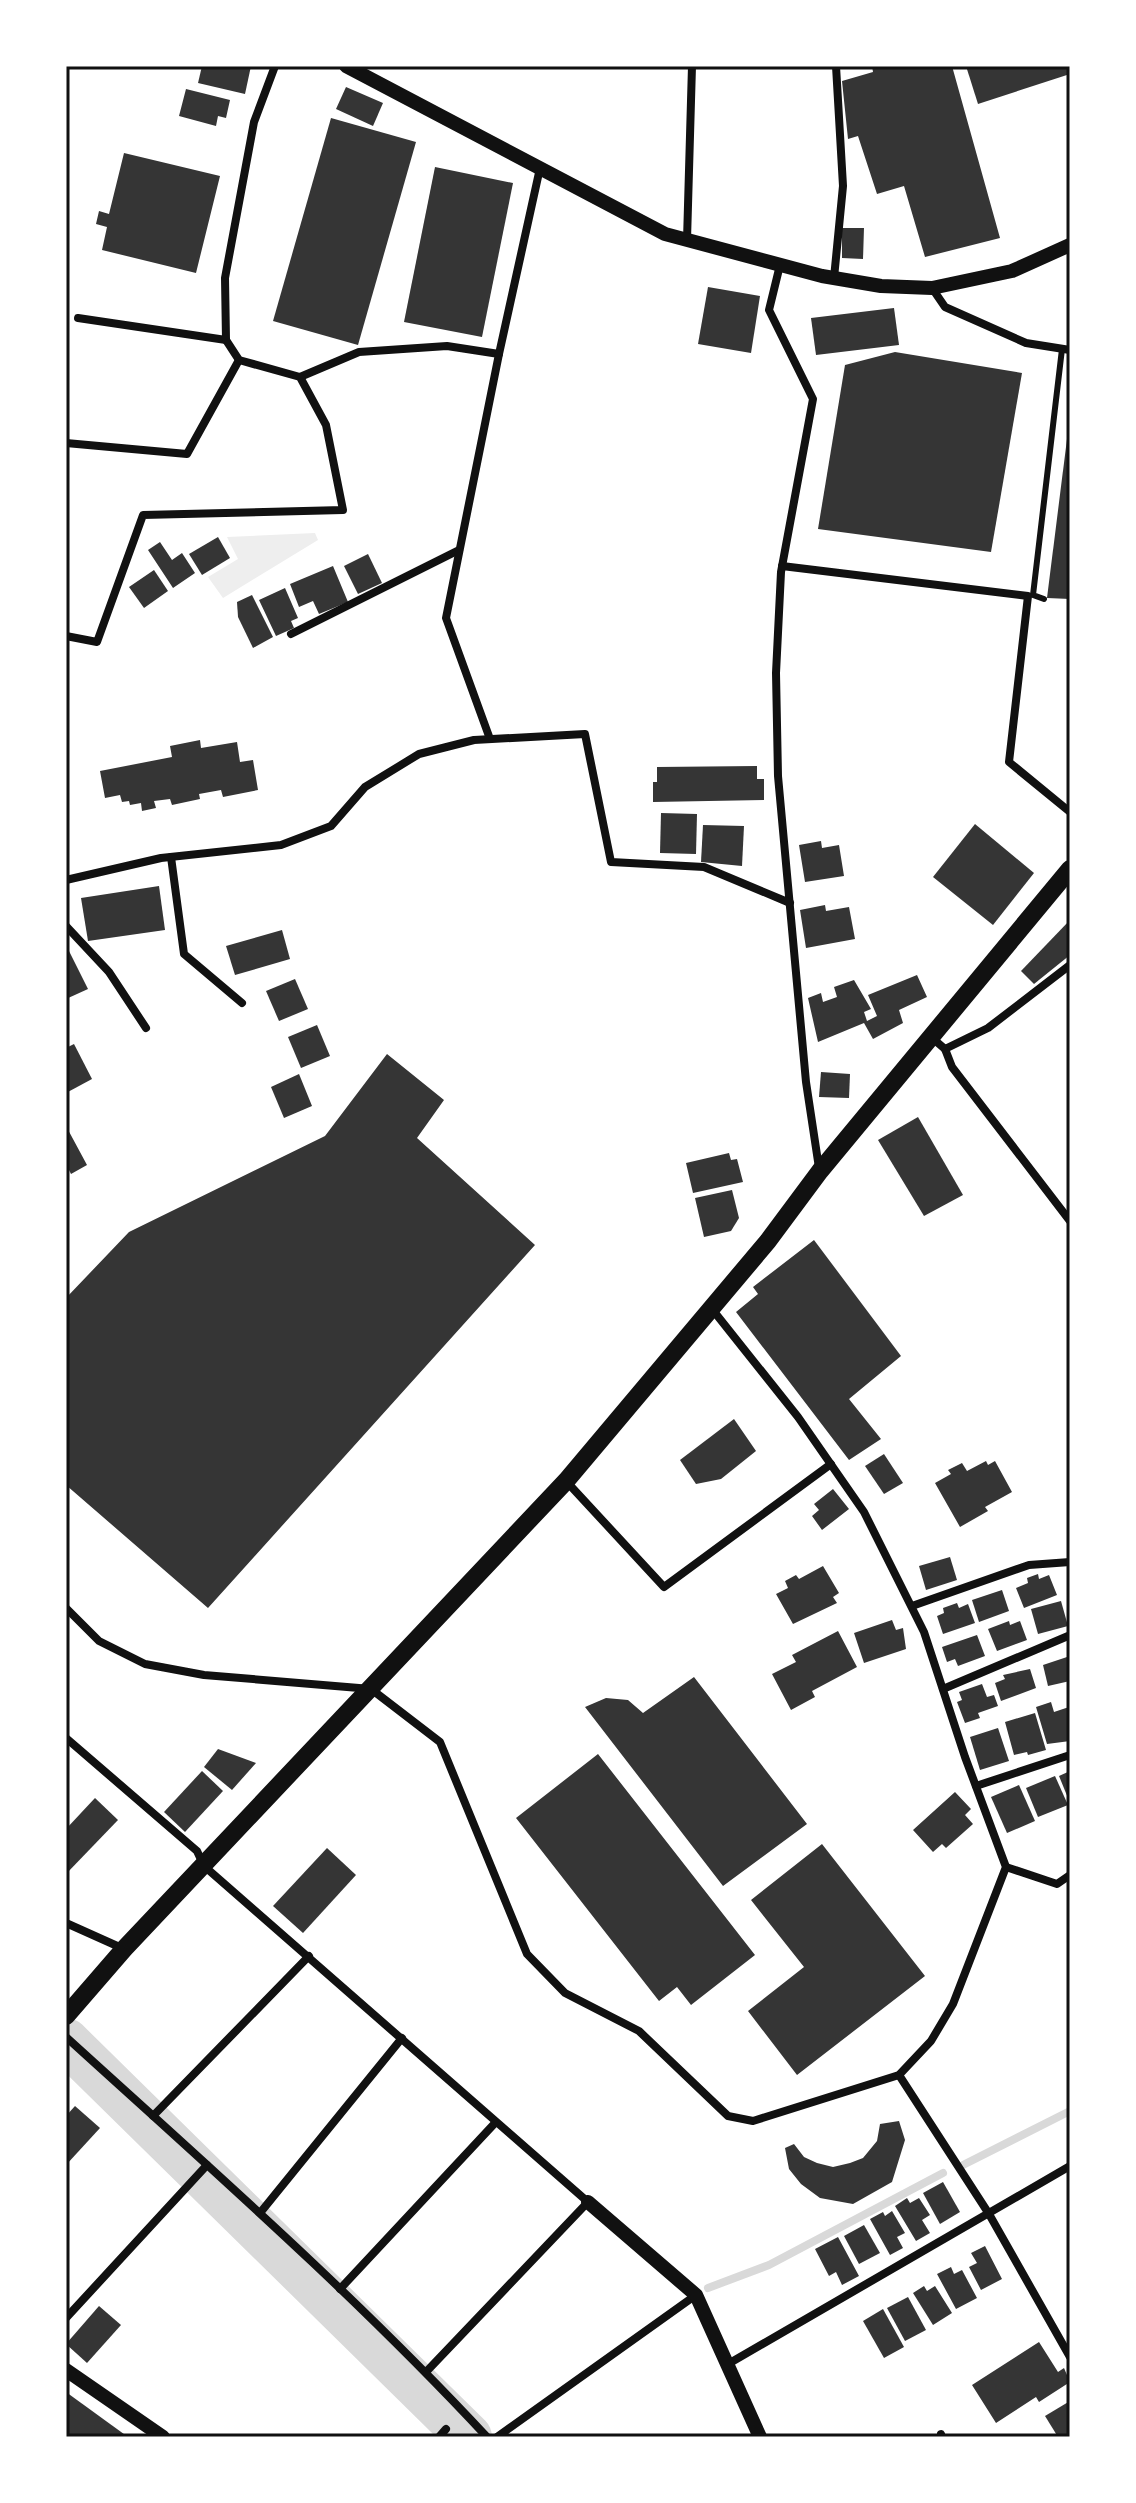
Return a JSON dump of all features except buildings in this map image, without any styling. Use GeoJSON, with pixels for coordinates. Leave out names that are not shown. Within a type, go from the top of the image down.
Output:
{"type":"FeatureCollection","features":[{"type":"Feature","properties":{"kind":"main road"},"geometry":{"type":"LineString","coordinates":[[66,2016],[124,1949],[566,1481],[768,1241],[820,1171],[938,1043],[1070,869]]}},
{"type":"Feature","properties":{"kind":"street"},"geometry":{"type":"LineString","coordinates":[[275,66],[254,122],[225,278],[226,340],[239,360],[300,377],[359,352],[447,346],[499,354]]}},
{"type":"Feature","properties":{"kind":"street"},"geometry":{"type":"LineString","coordinates":[[346,66],[665,234],[780,265],[881,286],[932,288],[1012,271],[1070,245]]}},
{"type":"Feature","properties":{"kind":"street"},"geometry":{"type":"LineString","coordinates":[[687,240],[692,66]]}},
{"type":"Feature","properties":{"kind":"street"},"geometry":{"type":"LineString","coordinates":[[834,278],[843,186],[836,66]]}},
{"type":"Feature","properties":{"kind":"street"},"geometry":{"type":"LineString","coordinates":[[490,739],[446,618],[540,168]]}},
{"type":"Feature","properties":{"kind":"street"},"geometry":{"type":"LineString","coordinates":[[780,265],[769,310],[813,399],[782,566],[776,673],[778,776],[806,1082],[820,1171]]}},
{"type":"Feature","properties":{"kind":"street"},"geometry":{"type":"LineString","coordinates":[[932,288],[945,307],[1026,343],[1066,350]]}},
{"type":"Feature","properties":{"kind":"street"},"geometry":{"type":"LineString","coordinates":[[78,318],[226,340]]}},
{"type":"Feature","properties":{"kind":"street"},"geometry":{"type":"LineString","coordinates":[[66,443],[187,454],[239,360]]}},
{"type":"Feature","properties":{"kind":"street"},"geometry":{"type":"LineString","coordinates":[[66,636],[97,642],[143,515],[343,510],[326,425],[300,377]]}},
{"type":"Feature","properties":{"kind":"street"},"geometry":{"type":"LineString","coordinates":[[291,634],[459,550]]}},
{"type":"Feature","properties":{"kind":"street"},"geometry":{"type":"LineString","coordinates":[[782,566],[1028,596],[1009,762],[1070,812]]}},
{"type":"Feature","properties":{"kind":"street"},"geometry":{"type":"LineString","coordinates":[[66,880],[171,857],[281,845],[331,826],[365,787],[419,754],[474,740],[585,734],[611,862],[704,867],[790,903]]}},
{"type":"Feature","properties":{"kind":"street"},"geometry":{"type":"LineString","coordinates":[[171,857],[184,954],[242,1003]]}},
{"type":"Feature","properties":{"kind":"street"},"geometry":{"type":"LineString","coordinates":[[66,926],[109,972],[146,1028]]}},
{"type":"Feature","properties":{"kind":"street"},"geometry":{"type":"LineString","coordinates":[[1070,965],[988,1028],[938,1043],[952,1067],[1070,1221]]}},
{"type":"Feature","properties":{"kind":"street"},"geometry":{"type":"LineString","coordinates":[[66,1608],[99,1641],[145,1664],[204,1675],[371,1689],[440,1742],[527,1954],[565,1993],[639,2031],[728,2116],[753,2121],[899,2075],[931,2041],[953,2004],[1006,1867],[924,1632],[864,1512],[798,1417],[712,1308]]}},
{"type":"Feature","properties":{"kind":"street"},"geometry":{"type":"LineString","coordinates":[[566,1481],[664,1587],[831,1464]]}},
{"type":"Feature","properties":{"kind":"street"},"geometry":{"type":"LineString","coordinates":[[912,1606],[1029,1565],[1070,1562]]}},
{"type":"Feature","properties":{"kind":"street"},"geometry":{"type":"LineString","coordinates":[[943,1689],[1068,1636],[1070,1638]]}},
{"type":"Feature","properties":{"kind":"street"},"geometry":{"type":"LineString","coordinates":[[66,1738],[197,1851],[204,1866],[495,2123],[696,2295],[728,2364],[755,2435]]}},
{"type":"Feature","properties":{"kind":"street"},"geometry":{"type":"LineString","coordinates":[[976,1786],[1070,1755]]}},
{"type":"Feature","properties":{"kind":"street"},"geometry":{"type":"LineString","coordinates":[[1006,1867],[1057,1884],[1070,1875]]}},
{"type":"Feature","properties":{"kind":"street"},"geometry":{"type":"LineString","coordinates":[[66,1923],[124,1949]]}},
{"type":"Feature","properties":{"kind":"street"},"geometry":{"type":"LineString","coordinates":[[153,2116],[309,1956]]}},
{"type":"Feature","properties":{"kind":"street"},"geometry":{"type":"LineString","coordinates":[[66,2037],[340,2289],[426,2372],[487,2437]]}},
{"type":"Feature","properties":{"kind":"street"},"geometry":{"type":"LineString","coordinates":[[260,2213],[402,2038]]}},
{"type":"Feature","properties":{"kind":"street"},"geometry":{"type":"LineString","coordinates":[[899,2075],[989,2214],[1070,2357]]}},
{"type":"Feature","properties":{"kind":"street"},"geometry":{"type":"LineString","coordinates":[[340,2289],[495,2123]]}},
{"type":"Feature","properties":{"kind":"street"},"geometry":{"type":"LineString","coordinates":[[66,2318],[207,2165]]}},
{"type":"Feature","properties":{"kind":"street"},"geometry":{"type":"LineString","coordinates":[[728,2364],[1070,2166]]}},
{"type":"Feature","properties":{"kind":"street"},"geometry":{"type":"LineString","coordinates":[[426,2372],[588,2202]]}},
{"type":"Feature","properties":{"kind":"street"},"geometry":{"type":"LineString","coordinates":[[497,2437],[696,2295]]}},
{"type":"Feature","properties":{"kind":"street"},"geometry":{"type":"LineString","coordinates":[[66,2370],[162,2437]]}},
{"type":"Feature","properties":{"kind":"street"},"geometry":{"type":"LineString","coordinates":[[439,2437],[446,2429]]}},
{"type":"Feature","properties":{"kind":"lane"},"geometry":{"type":"LineString","coordinates":[[1044,599],[1033,595],[1066,350]]}},
{"type":"Feature","properties":{"kind":"shaded area"},"geometry":{"type":"Polygon","coordinates":[[[315,533],[318,540],[223,598],[208,577],[238,559],[227,537],[315,533]]]}},
{"type":"Feature","properties":{"kind":"waterway"},"geometry":{"type":"LineString","coordinates":[[66,2041],[469,2437]]}},
{"type":"Feature","properties":{"kind":"waterway"},"geometry":{"type":"LineString","coordinates":[[963,2165],[1070,2111]]}},
{"type":"Feature","properties":{"kind":"waterway"},"geometry":{"type":"LineString","coordinates":[[708,2288],[769,2265],[943,2173]]}}]}
